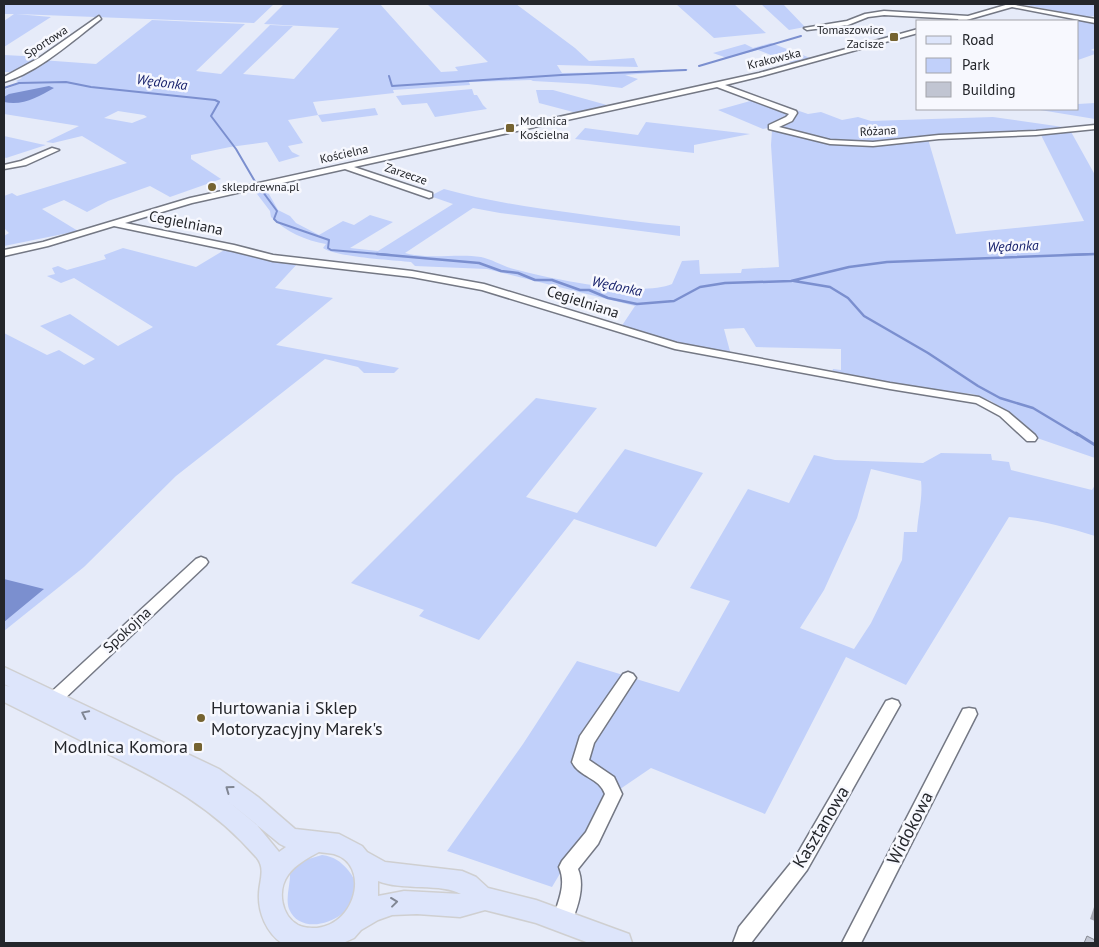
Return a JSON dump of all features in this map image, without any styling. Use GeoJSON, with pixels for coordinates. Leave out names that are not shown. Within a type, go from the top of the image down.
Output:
{"type":"FeatureCollection","features":[{"type":"Feature","properties":{"kind":"main road"},"geometry":{"type":"LineString","coordinates":[[4,675],[210,776],[250,804],[288,837],[301,841],[332,842],[346,846],[374,870],[387,875],[464,882],[483,899],[517,907],[620,943]]}},
{"type":"Feature","properties":{"kind":"main road"},"geometry":{"type":"LineString","coordinates":[[4,693],[173,776],[207,797],[248,831],[269,855],[274,870],[272,911],[277,934],[312,942],[332,937],[352,925],[369,911],[392,902],[417,902],[458,907],[483,899]]}},
{"type":"Feature","properties":{"kind":"main road"},"geometry":{"type":"LineString","coordinates":[[273,881],[276,872],[288,860],[318,842]]}},
{"type":"Feature","properties":{"kind":"main road"},"geometry":{"type":"LineString","coordinates":[[352,925],[361,911],[367,892],[366,873],[362,861]]}},
{"type":"Feature","properties":{"kind":"street"},"geometry":{"type":"LineString","coordinates":[[960,20],[1012,4],[1095,21]]}},
{"type":"Feature","properties":{"kind":"street"},"geometry":{"type":"LineString","coordinates":[[807,28],[848,23],[867,15],[884,12],[968,18]]}},
{"type":"Feature","properties":{"kind":"street","name":"Sportowa"},"geometry":{"type":"LineString","coordinates":[[4,80],[18,74],[99,18]]}},
{"type":"Feature","properties":{"kind":"street","name":"Krakowska"},"geometry":{"type":"LineString","coordinates":[[693,90],[779,70],[916,33]]}},
{"type":"Feature","properties":{"kind":"street","name":"Różana"},"geometry":{"type":"LineString","coordinates":[[716,84],[793,113],[789,118],[772,127],[830,142],[882,144],[939,137],[1036,133],[1095,127]]}},
{"type":"Feature","properties":{"kind":"street","name":"Kościelna"},"geometry":{"type":"LineString","coordinates":[[4,253],[46,244],[190,201],[693,90]]}},
{"type":"Feature","properties":{"kind":"street"},"geometry":{"type":"LineString","coordinates":[[4,167],[23,163],[55,150]]}},
{"type":"Feature","properties":{"kind":"street","name":"Zarzecze"},"geometry":{"type":"LineString","coordinates":[[346,166],[429,195]]}},
{"type":"Feature","properties":{"kind":"street","name":"Cegielniana"},"geometry":{"type":"LineString","coordinates":[[115,224],[234,248],[273,258],[412,274],[461,282],[484,287],[675,346],[890,386],[979,400],[1004,414],[1031,438]]}},
{"type":"Feature","properties":{"kind":"street","name":"Spokojna"},"geometry":{"type":"LineString","coordinates":[[54,699],[201,562]]}},
{"type":"Feature","properties":{"kind":"street"},"geometry":{"type":"LineString","coordinates":[[562,923],[573,879],[568,866],[592,838],[614,794],[606,778],[583,766],[580,762],[583,749],[586,741],[628,678]]}},
{"type":"Feature","properties":{"kind":"street","name":"Kasztanowa"},"geometry":{"type":"LineString","coordinates":[[742,943],[746,933],[801,864],[892,705]]}},
{"type":"Feature","properties":{"kind":"street","name":"Widokowa"},"geometry":{"type":"LineString","coordinates":[[852,943],[969,714]]}},
{"type":"Feature","properties":{"kind":"green space"},"geometry":{"type":"Polygon","coordinates":[[[4,4],[274,4],[254,23],[16,14],[51,17],[4,47],[4,21],[14,14],[4,14],[4,4]]]}},
{"type":"Feature","properties":{"kind":"green space"},"geometry":{"type":"Polygon","coordinates":[[[284,4],[380,4],[441,72],[458,71],[455,67],[488,62],[427,4],[516,4],[575,48],[589,61],[634,58],[638,67],[557,65],[562,73],[689,70],[625,75],[638,79],[622,88],[531,80],[469,82],[470,85],[393,90],[394,93],[313,102],[318,115],[288,120],[303,143],[288,146],[292,152],[300,156],[279,162],[267,142],[191,155],[191,159],[221,179],[170,197],[150,186],[108,201],[87,212],[64,200],[42,209],[78,231],[4,246],[4,236],[9,233],[4,228],[4,196],[12,193],[17,196],[127,163],[82,136],[53,143],[46,142],[79,126],[4,114],[4,90],[20,83],[16,81],[22,78],[16,75],[41,60],[96,64],[152,20],[245,24],[196,71],[221,74],[270,25],[293,26],[243,74],[294,79],[339,28],[264,24],[284,4]],[[118,111],[104,118],[132,123],[147,117],[118,111]]]}},
{"type":"Feature","properties":{"kind":"green space"},"geometry":{"type":"Polygon","coordinates":[[[676,4],[734,4],[766,33],[714,38],[676,4]]]}},
{"type":"Feature","properties":{"kind":"green space"},"geometry":{"type":"Polygon","coordinates":[[[761,4],[783,4],[805,27],[789,30],[761,4]]]}},
{"type":"Feature","properties":{"kind":"green space"},"geometry":{"type":"Polygon","coordinates":[[[1021,4],[1095,4],[1095,16],[1086,17],[1021,4]]]}},
{"type":"Feature","properties":{"kind":"green space"},"geometry":{"type":"Polygon","coordinates":[[[1074,18],[1095,23],[1095,48],[1091,50],[1095,51],[1095,54],[1079,60],[1079,20],[1066,20],[1074,18]]]}},
{"type":"Feature","properties":{"kind":"green space"},"geometry":{"type":"Polygon","coordinates":[[[771,43],[813,59],[794,64],[758,50],[727,58],[713,53],[745,44],[753,48],[771,43]]]}},
{"type":"Feature","properties":{"kind":"green space"},"geometry":{"type":"Polygon","coordinates":[[[4,55],[42,57],[19,72],[4,72],[4,55]]]}},
{"type":"Feature","properties":{"kind":"green space"},"geometry":{"type":"Polygon","coordinates":[[[472,89],[474,95],[477,95],[487,109],[435,117],[427,103],[402,105],[396,96],[472,89]]]}},
{"type":"Feature","properties":{"kind":"green space"},"geometry":{"type":"Polygon","coordinates":[[[536,90],[553,90],[607,105],[577,113],[539,103],[536,90]]]}},
{"type":"Feature","properties":{"kind":"green space"},"geometry":{"type":"Polygon","coordinates":[[[761,98],[808,114],[821,112],[842,120],[858,117],[871,121],[993,117],[1070,128],[928,139],[956,234],[1084,221],[1040,133],[1070,130],[1095,175],[1095,458],[1037,438],[1011,415],[991,401],[973,394],[919,389],[832,372],[833,369],[841,370],[841,349],[756,347],[744,328],[724,329],[731,355],[693,347],[621,327],[635,306],[487,269],[415,266],[411,262],[352,256],[330,251],[323,248],[326,244],[296,235],[283,227],[271,217],[270,211],[254,190],[265,187],[278,210],[290,216],[296,223],[319,235],[343,221],[354,225],[370,215],[393,222],[350,248],[378,251],[453,204],[430,196],[444,189],[524,206],[680,226],[680,236],[473,208],[405,253],[424,256],[481,257],[510,268],[592,285],[638,289],[657,288],[672,284],[682,261],[699,260],[700,274],[741,273],[742,269],[779,267],[771,145],[772,130],[768,128],[763,129],[718,110],[761,98]]]}},
{"type":"Feature","properties":{"kind":"green space"},"geometry":{"type":"Polygon","coordinates":[[[1095,103],[1095,119],[1040,110],[1079,110],[1079,104],[1095,103]]]}},
{"type":"Feature","properties":{"kind":"green space"},"geometry":{"type":"Polygon","coordinates":[[[375,108],[378,115],[322,122],[318,115],[375,108]]]}},
{"type":"Feature","properties":{"kind":"green space"},"geometry":{"type":"Polygon","coordinates":[[[646,122],[750,134],[694,145],[694,153],[575,139],[585,128],[638,135],[646,122]]]}},
{"type":"Feature","properties":{"kind":"green space"},"geometry":{"type":"Polygon","coordinates":[[[4,136],[46,145],[6,158],[4,157],[4,136]]]}},
{"type":"Feature","properties":{"kind":"green space"},"geometry":{"type":"Polygon","coordinates":[[[123,248],[196,267],[226,249],[298,263],[275,288],[333,298],[276,345],[399,368],[394,373],[364,373],[358,367],[325,359],[176,476],[84,567],[4,631],[4,333],[47,355],[59,350],[84,365],[95,359],[40,326],[70,314],[118,346],[153,327],[74,278],[61,283],[47,276],[55,274],[52,268],[58,266],[67,270],[106,259],[104,255],[123,248]]]}},
{"type":"Feature","properties":{"kind":"green space"},"geometry":{"type":"Polygon","coordinates":[[[536,398],[597,408],[526,497],[577,513],[625,449],[703,473],[656,547],[574,519],[479,640],[419,616],[424,610],[351,583],[536,398]]]}},
{"type":"Feature","properties":{"kind":"green space"},"geometry":{"type":"Polygon","coordinates":[[[941,453],[991,454],[992,460],[1009,462],[1011,470],[1092,490],[1095,485],[1095,536],[1052,524],[1009,517],[906,685],[846,657],[765,814],[651,768],[604,800],[552,887],[447,851],[523,744],[577,661],[679,692],[730,601],[690,588],[748,489],[789,503],[814,455],[835,460],[923,463],[941,453]],[[871,469],[857,518],[824,590],[800,628],[854,649],[871,623],[902,560],[904,532],[917,532],[921,481],[871,469]]]}},
{"type":"Feature","properties":{"kind":"green space"},"geometry":{"type":"Polygon","coordinates":[[[322,855],[337,860],[348,870],[355,884],[355,897],[348,909],[336,918],[323,923],[309,924],[297,920],[289,909],[290,871],[302,861],[322,855]]]}},
{"type":"Feature","properties":{"kind":"shaded area"},"geometry":{"type":"Polygon","coordinates":[[[49,86],[54,88],[30,100],[18,103],[4,102],[4,97],[9,94],[49,86]]]}},
{"type":"Feature","properties":{"kind":"shaded area"},"geometry":{"type":"Polygon","coordinates":[[[4,579],[44,589],[4,622],[4,579]]]}},
{"type":"Feature","properties":{"kind":"building"},"geometry":{"type":"Polygon","coordinates":[[[1087,936],[1095,940],[1095,943],[1084,943],[1087,936]]]}},
{"type":"Feature","properties":{"kind":"waterway"},"geometry":{"type":"LineString","coordinates":[[699,66],[801,36]]}},
{"type":"Feature","properties":{"kind":"waterway"},"geometry":{"type":"LineString","coordinates":[[389,76],[392,86],[561,75],[686,70]]}},
{"type":"Feature","properties":{"kind":"waterway","name":"Wędonka"},"geometry":{"type":"LineString","coordinates":[[4,88],[19,83],[66,82],[91,87],[215,100],[219,102],[211,116],[236,149],[257,185]]}},
{"type":"Feature","properties":{"kind":"waterway","name":"Wędonka"},"geometry":{"type":"LineString","coordinates":[[260,188],[277,211],[274,219],[277,222],[329,240],[328,248],[331,250],[391,255]]}},
{"type":"Feature","properties":{"kind":"waterway","name":"Wędonka"},"geometry":{"type":"LineString","coordinates":[[377,254],[479,263],[501,271],[518,273],[535,280],[552,280],[580,290],[589,290],[608,298],[637,304],[674,301],[700,287],[725,283],[791,281],[849,267],[887,262],[1095,254],[1062,255]]}},
{"type":"Feature","properties":{"kind":"waterway"},"geometry":{"type":"LineString","coordinates":[[794,281],[830,287],[848,298],[864,316],[928,353],[978,386],[1000,398],[1033,408],[1078,435]]}},
{"type":"Feature","properties":{"kind":"waterway"},"geometry":{"type":"LineString","coordinates":[[1076,433],[1095,445]]}},
{"type":"Feature","properties":{"kind":"place","name":"Tomaszowice Zacisze"},"geometry":{"type":"Point","coordinates":[894,37]}},
{"type":"Feature","properties":{"kind":"place","name":"Modlnica Kościelna"},"geometry":{"type":"Point","coordinates":[510,128]}},
{"type":"Feature","properties":{"kind":"place","name":"sklepdrewna.pl"},"geometry":{"type":"Point","coordinates":[212,187]}},
{"type":"Feature","properties":{"kind":"place","name":"Hurtowania i Sklep Motoryzacyjny Marek's"},"geometry":{"type":"Point","coordinates":[201,718]}},
{"type":"Feature","properties":{"kind":"place","name":"Modlnica Komora"},"geometry":{"type":"Point","coordinates":[198,747]}}]}
